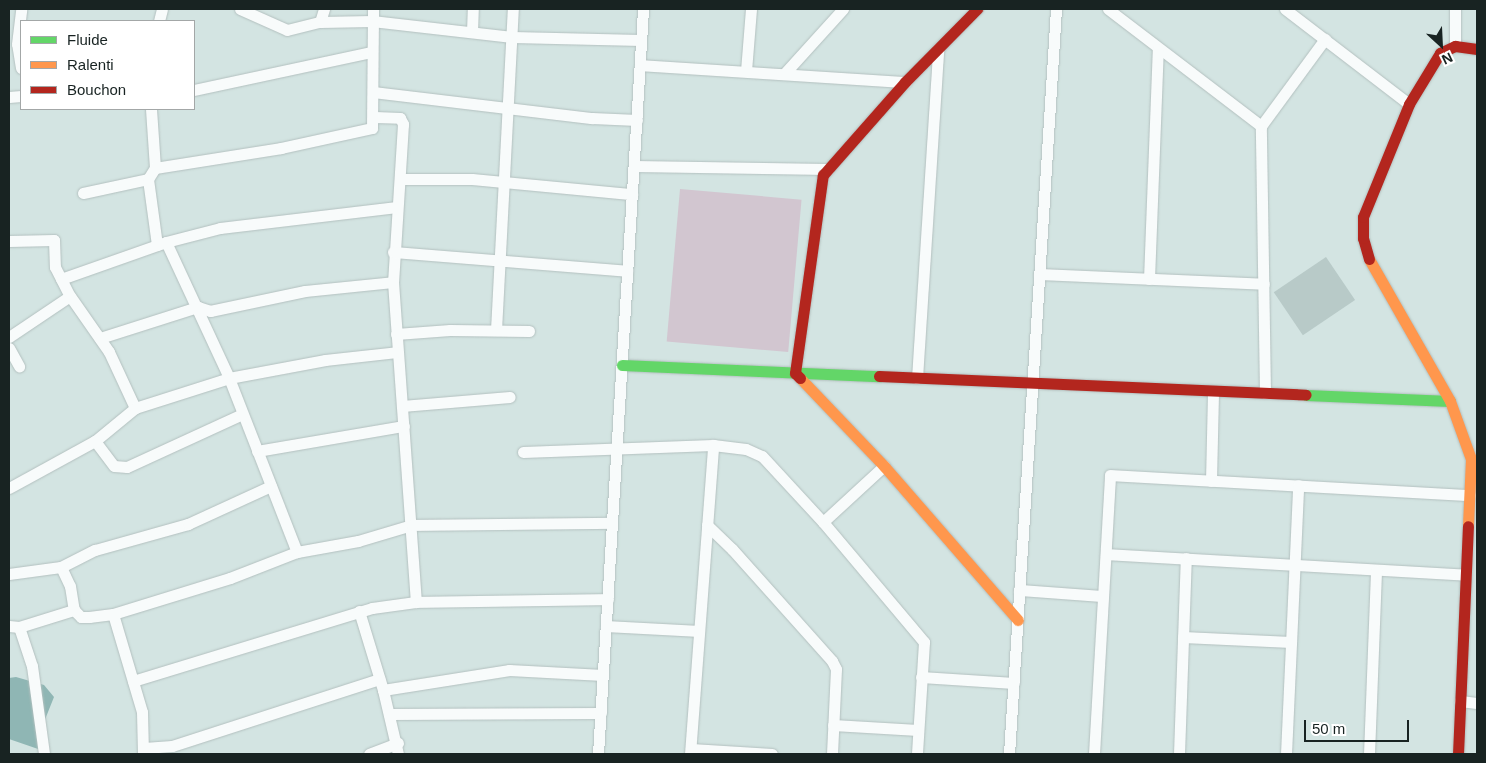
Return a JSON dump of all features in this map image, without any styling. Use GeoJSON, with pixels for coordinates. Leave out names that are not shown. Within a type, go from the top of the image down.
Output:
{"type":"FeatureCollection","features":[{"type":"Feature","properties":{"kind":"street"},"geometry":{"type":"LineString","coordinates":[[240,9],[287,30],[320,22],[373,15],[512,37],[641,40]]}},
{"type":"Feature","properties":{"kind":"street"},"geometry":{"type":"LineString","coordinates":[[320,22],[324,9]]}},
{"type":"Feature","properties":{"kind":"street"},"geometry":{"type":"LineString","coordinates":[[472,32],[473,9]]}},
{"type":"Feature","properties":{"kind":"street"},"geometry":{"type":"LineString","coordinates":[[496,330],[505,183],[506,109],[513,9]]}},
{"type":"Feature","properties":{"kind":"street"},"geometry":{"type":"LineString","coordinates":[[598,754],[643,9]]}},
{"type":"Feature","properties":{"kind":"street"},"geometry":{"type":"LineString","coordinates":[[746,71],[751,9]]}},
{"type":"Feature","properties":{"kind":"street"},"geometry":{"type":"LineString","coordinates":[[784,74],[843,9]]}},
{"type":"Feature","properties":{"kind":"street"},"geometry":{"type":"LineString","coordinates":[[795,373],[820,184],[828,169],[905,82],[977,9]]}},
{"type":"Feature","properties":{"kind":"street"},"geometry":{"type":"LineString","coordinates":[[1009,754],[1056,9]]}},
{"type":"Feature","properties":{"kind":"street"},"geometry":{"type":"LineString","coordinates":[[1108,9],[1261,126]]}},
{"type":"Feature","properties":{"kind":"street"},"geometry":{"type":"LineString","coordinates":[[1285,9],[1409,104]]}},
{"type":"Feature","properties":{"kind":"street"},"geometry":{"type":"LineString","coordinates":[[1455,9],[1455,46]]}},
{"type":"Feature","properties":{"kind":"street"},"geometry":{"type":"LineString","coordinates":[[16,15],[20,62]]}},
{"type":"Feature","properties":{"kind":"street"},"geometry":{"type":"LineString","coordinates":[[155,168],[367,131],[372,128],[375,116],[371,52],[373,15]]}},
{"type":"Feature","properties":{"kind":"street"},"geometry":{"type":"LineString","coordinates":[[1265,393],[1261,126],[1325,40]]}},
{"type":"Feature","properties":{"kind":"street"},"geometry":{"type":"LineString","coordinates":[[1458,754],[1465,571],[1472,459],[1450,401],[1367,255],[1363,238],[1363,217],[1409,104],[1440,53],[1455,46],[1477,50]]}},
{"type":"Feature","properties":{"kind":"street"},"geometry":{"type":"LineString","coordinates":[[917,378],[938,49]]}},
{"type":"Feature","properties":{"kind":"street"},"geometry":{"type":"LineString","coordinates":[[1149,279],[1158,49]]}},
{"type":"Feature","properties":{"kind":"street"},"geometry":{"type":"LineString","coordinates":[[195,90],[371,52]]}},
{"type":"Feature","properties":{"kind":"street"},"geometry":{"type":"LineString","coordinates":[[640,65],[905,82]]}},
{"type":"Feature","properties":{"kind":"street"},"geometry":{"type":"LineString","coordinates":[[373,92],[506,109],[636,120]]}},
{"type":"Feature","properties":{"kind":"street"},"geometry":{"type":"LineString","coordinates":[[151,110],[155,168],[148,180],[162,243],[198,307],[229,378],[296,552]]}},
{"type":"Feature","properties":{"kind":"street"},"geometry":{"type":"LineString","coordinates":[[375,116],[396,118],[403,122],[393,252],[393,282],[396,352],[412,525],[416,602]]}},
{"type":"Feature","properties":{"kind":"street"},"geometry":{"type":"LineString","coordinates":[[634,166],[828,169]]}},
{"type":"Feature","properties":{"kind":"street"},"geometry":{"type":"LineString","coordinates":[[400,179],[452,178],[632,194]]}},
{"type":"Feature","properties":{"kind":"street"},"geometry":{"type":"LineString","coordinates":[[83,193],[148,180]]}},
{"type":"Feature","properties":{"kind":"street"},"geometry":{"type":"LineString","coordinates":[[61,278],[162,243],[239,225],[397,207]]}},
{"type":"Feature","properties":{"kind":"street"},"geometry":{"type":"LineString","coordinates":[[9,241],[54,240],[53,258],[61,278],[70,296],[100,338],[134,408]]}},
{"type":"Feature","properties":{"kind":"street"},"geometry":{"type":"LineString","coordinates":[[393,252],[627,271]]}},
{"type":"Feature","properties":{"kind":"street"},"geometry":{"type":"LineString","coordinates":[[1039,274],[1264,284]]}},
{"type":"Feature","properties":{"kind":"street"},"geometry":{"type":"LineString","coordinates":[[100,338],[198,307],[210,311],[305,291],[393,282]]}},
{"type":"Feature","properties":{"kind":"street"},"geometry":{"type":"LineString","coordinates":[[9,337],[70,296]]}},
{"type":"Feature","properties":{"kind":"street"},"geometry":{"type":"LineString","coordinates":[[396,334],[496,330],[529,331]]}},
{"type":"Feature","properties":{"kind":"street"},"geometry":{"type":"LineString","coordinates":[[9,348],[19,366]]}},
{"type":"Feature","properties":{"kind":"street"},"geometry":{"type":"LineString","coordinates":[[9,488],[95,441],[134,408],[229,378],[325,360],[396,352]]}},
{"type":"Feature","properties":{"kind":"street"},"geometry":{"type":"LineString","coordinates":[[622,365],[1450,401]]}},
{"type":"Feature","properties":{"kind":"street"},"geometry":{"type":"LineString","coordinates":[[795,373],[884,466],[1018,620]]}},
{"type":"Feature","properties":{"kind":"street"},"geometry":{"type":"LineString","coordinates":[[1211,481],[1213,391]]}},
{"type":"Feature","properties":{"kind":"street"},"geometry":{"type":"LineString","coordinates":[[402,406],[510,397]]}},
{"type":"Feature","properties":{"kind":"street"},"geometry":{"type":"LineString","coordinates":[[95,441],[114,466],[127,467],[242,414]]}},
{"type":"Feature","properties":{"kind":"street"},"geometry":{"type":"LineString","coordinates":[[257,451],[404,426]]}},
{"type":"Feature","properties":{"kind":"street"},"geometry":{"type":"LineString","coordinates":[[713,445],[690,752],[772,754]]}},
{"type":"Feature","properties":{"kind":"street"},"geometry":{"type":"LineString","coordinates":[[523,452],[713,445],[746,449],[762,456],[823,522],[924,642],[917,754]]}},
{"type":"Feature","properties":{"kind":"street"},"geometry":{"type":"LineString","coordinates":[[823,522],[884,466]]}},
{"type":"Feature","properties":{"kind":"street"},"geometry":{"type":"LineString","coordinates":[[1094,754],[1110,475],[1469,495]]}},
{"type":"Feature","properties":{"kind":"street"},"geometry":{"type":"LineString","coordinates":[[9,574],[61,567],[94,550],[188,524],[270,486]]}},
{"type":"Feature","properties":{"kind":"street"},"geometry":{"type":"LineString","coordinates":[[1286,754],[1298,486]]}},
{"type":"Feature","properties":{"kind":"street"},"geometry":{"type":"LineString","coordinates":[[61,567],[70,586],[74,610],[81,618],[113,614],[236,576],[296,552],[358,541],[412,525],[612,523]]}},
{"type":"Feature","properties":{"kind":"street"},"geometry":{"type":"LineString","coordinates":[[707,525],[828,654],[836,669],[832,754]]}},
{"type":"Feature","properties":{"kind":"street"},"geometry":{"type":"LineString","coordinates":[[1106,554],[1376,570],[1465,571],[1477,568]]}},
{"type":"Feature","properties":{"kind":"street"},"geometry":{"type":"LineString","coordinates":[[1178,754],[1186,558]]}},
{"type":"Feature","properties":{"kind":"street"},"geometry":{"type":"LineString","coordinates":[[1369,754],[1376,570]]}},
{"type":"Feature","properties":{"kind":"street"},"geometry":{"type":"LineString","coordinates":[[1019,590],[1103,596]]}},
{"type":"Feature","properties":{"kind":"street"},"geometry":{"type":"LineString","coordinates":[[133,681],[358,612],[416,602],[608,599]]}},
{"type":"Feature","properties":{"kind":"street"},"geometry":{"type":"LineString","coordinates":[[44,754],[32,666],[14,627],[74,610]]}},
{"type":"Feature","properties":{"kind":"street"},"geometry":{"type":"LineString","coordinates":[[358,612],[383,690],[398,749],[370,754]]}},
{"type":"Feature","properties":{"kind":"street"},"geometry":{"type":"LineString","coordinates":[[113,614],[144,723],[143,751],[184,743],[379,678]]}},
{"type":"Feature","properties":{"kind":"street"},"geometry":{"type":"LineString","coordinates":[[606,626],[699,631]]}},
{"type":"Feature","properties":{"kind":"street"},"geometry":{"type":"LineString","coordinates":[[1183,637],[1291,642]]}},
{"type":"Feature","properties":{"kind":"street"},"geometry":{"type":"LineString","coordinates":[[383,690],[509,670],[603,675]]}},
{"type":"Feature","properties":{"kind":"street"},"geometry":{"type":"LineString","coordinates":[[921,677],[1014,683]]}},
{"type":"Feature","properties":{"kind":"street"},"geometry":{"type":"LineString","coordinates":[[1460,701],[1477,703]]}},
{"type":"Feature","properties":{"kind":"street"},"geometry":{"type":"LineString","coordinates":[[390,714],[601,713]]}},
{"type":"Feature","properties":{"kind":"street"},"geometry":{"type":"LineString","coordinates":[[833,725],[918,730]]}},
{"type":"Feature","properties":{"kind":"street"},"geometry":{"type":"LineString","coordinates":[[184,743],[188,754]]}},
{"type":"Feature","properties":{"kind":"shaded area"},"geometry":{"type":"Polygon","coordinates":[[[680,189],[802,200],[788,352],[667,341],[680,189]]]}},
{"type":"Feature","properties":{"kind":"water"},"geometry":{"type":"Polygon","coordinates":[[[16,677],[44,685],[54,697],[44,722],[41,750],[9,739],[9,678],[16,677]]]}},
{"type":"Feature","properties":{"kind":"building"},"geometry":{"type":"Polygon","coordinates":[[[1326,257],[1355,300],[1303,335],[1274,292],[1326,257]]]}},
{"type":"Feature","properties":{"kind":"traffic: fast"},"geometry":{"type":"LineString","coordinates":[[622,365],[879,376]]}},
{"type":"Feature","properties":{"kind":"traffic: fast"},"geometry":{"type":"LineString","coordinates":[[1306,395],[1450,401]]}},
{"type":"Feature","properties":{"kind":"traffic: slow"},"geometry":{"type":"LineString","coordinates":[[1369,259],[1450,401],[1471,459],[1468,526]]}},
{"type":"Feature","properties":{"kind":"traffic: slow"},"geometry":{"type":"LineString","coordinates":[[800,378],[884,466],[1018,620]]}},
{"type":"Feature","properties":{"kind":"traffic: jam"},"geometry":{"type":"LineString","coordinates":[[800,378],[795,373],[823,175],[905,82],[977,9]]}},
{"type":"Feature","properties":{"kind":"traffic: jam"},"geometry":{"type":"LineString","coordinates":[[1369,259],[1363,238],[1363,217],[1409,104],[1440,53],[1455,46],[1477,49]]}},
{"type":"Feature","properties":{"kind":"traffic: jam"},"geometry":{"type":"LineString","coordinates":[[879,376],[1306,395]]}},
{"type":"Feature","properties":{"kind":"traffic: jam"},"geometry":{"type":"LineString","coordinates":[[1458,754],[1468,526]]}}]}
